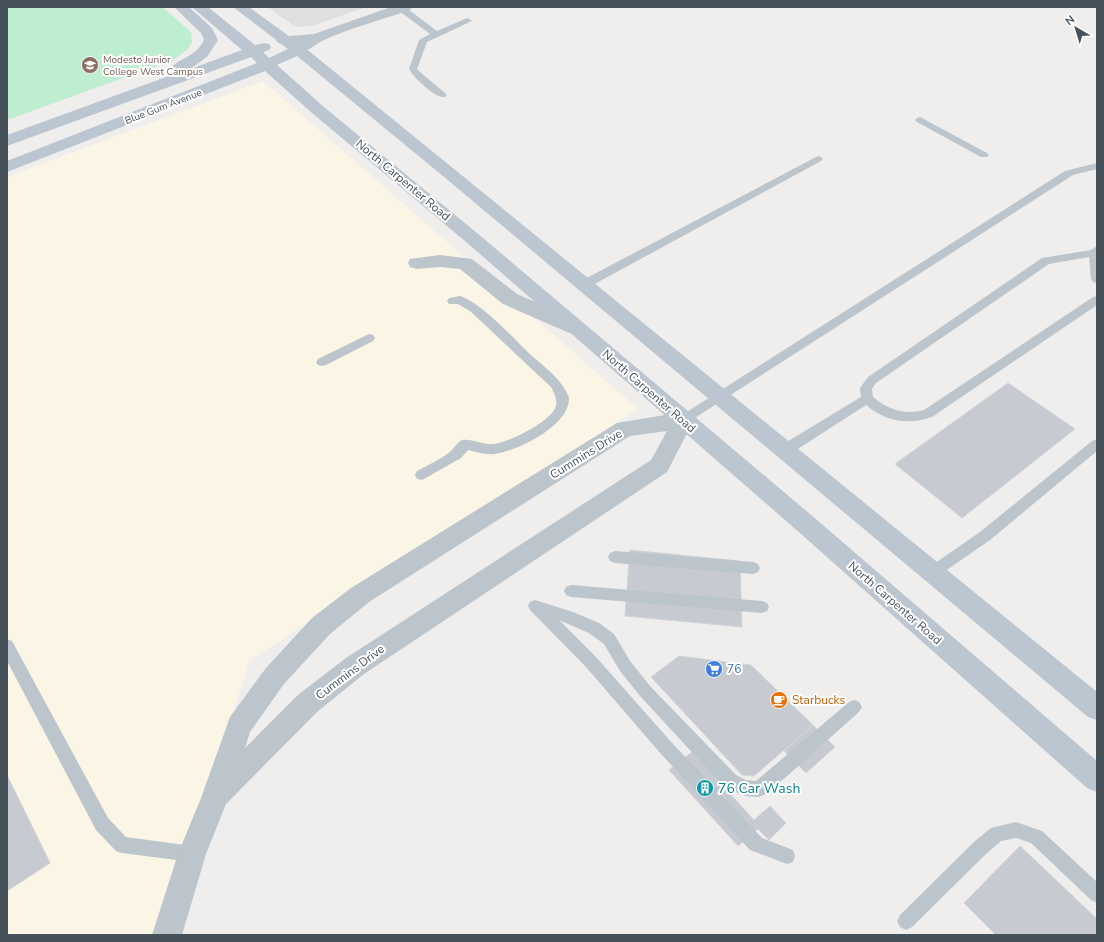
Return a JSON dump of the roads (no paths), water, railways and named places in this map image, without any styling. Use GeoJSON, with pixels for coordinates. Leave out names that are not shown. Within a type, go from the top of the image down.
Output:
{"type":"FeatureCollection","features":[{"type":"Feature","properties":{"kind":"main road"},"geometry":{"type":"LineString","coordinates":[[11,139],[176,70],[201,55],[208,47],[211,40],[210,35],[207,30],[181,7]]}},
{"type":"Feature","properties":{"kind":"main road","name":"North Carpenter Road"},"geometry":{"type":"LineString","coordinates":[[199,7],[253,51],[267,65],[471,237],[574,327],[809,527],[1097,779]]}},
{"type":"Feature","properties":{"kind":"main road"},"geometry":{"type":"LineString","coordinates":[[240,7],[299,50],[585,284],[1097,708]]}},
{"type":"Feature","properties":{"kind":"main road","name":"Blue Gum Avenue"},"geometry":{"type":"LineString","coordinates":[[11,139],[284,40]]}},
{"type":"Feature","properties":{"kind":"main road","name":"Blue Gum Avenue"},"geometry":{"type":"LineString","coordinates":[[7,167],[267,65],[299,50]]}},
{"type":"Feature","properties":{"kind":"street","name":"Blue Gum Avenue"},"geometry":{"type":"LineString","coordinates":[[284,40],[316,38],[403,8]]}},
{"type":"Feature","properties":{"kind":"street","name":"Blue Gum Avenue"},"geometry":{"type":"LineString","coordinates":[[299,50],[316,38]]}},
{"type":"Feature","properties":{"kind":"street"},"geometry":{"type":"LineString","coordinates":[[417,263],[440,261],[465,263],[510,299],[574,327]]}},
{"type":"Feature","properties":{"kind":"street","name":"Cummins Drive"},"geometry":{"type":"LineString","coordinates":[[215,798],[308,703],[355,666],[659,466],[683,420]]}},
{"type":"Feature","properties":{"kind":"street","name":"Cummins Drive"},"geometry":{"type":"LineString","coordinates":[[167,935],[192,854],[215,798],[239,726],[275,676],[321,626],[354,600],[624,429],[683,420]]}},
{"type":"Feature","properties":{"kind":"lane"},"geometry":{"type":"LineString","coordinates":[[403,8],[436,34]]}},
{"type":"Feature","properties":{"kind":"lane"},"geometry":{"type":"LineString","coordinates":[[442,95],[416,74],[413,69],[423,40],[468,21]]}},
{"type":"Feature","properties":{"kind":"lane"},"geometry":{"type":"LineString","coordinates":[[920,120],[984,155]]}},
{"type":"Feature","properties":{"kind":"lane"},"geometry":{"type":"LineString","coordinates":[[585,284],[818,159]]}},
{"type":"Feature","properties":{"kind":"lane"},"geometry":{"type":"LineString","coordinates":[[683,420],[1036,196],[1069,173],[1097,166]]}},
{"type":"Feature","properties":{"kind":"lane"},"geometry":{"type":"LineString","coordinates":[[1097,279],[1095,252],[1046,261],[872,380],[866,388],[867,399],[879,409],[897,417],[914,418],[928,414],[1097,300]]}},
{"type":"Feature","properties":{"kind":"lane"},"geometry":{"type":"LineString","coordinates":[[422,475],[456,454],[465,444],[490,449],[505,446],[547,426],[560,412],[563,398],[555,384],[474,308],[460,300],[453,301]]}},
{"type":"Feature","properties":{"kind":"lane"},"geometry":{"type":"LineString","coordinates":[[322,362],[369,338]]}},
{"type":"Feature","properties":{"kind":"lane"},"geometry":{"type":"LineString","coordinates":[[785,450],[867,399]]}},
{"type":"Feature","properties":{"kind":"lane"},"geometry":{"type":"LineString","coordinates":[[933,572],[985,536],[1097,444]]}},
{"type":"Feature","properties":{"kind":"lane"},"geometry":{"type":"LineString","coordinates":[[614,557],[753,568]]}},
{"type":"Feature","properties":{"kind":"lane"},"geometry":{"type":"LineString","coordinates":[[571,591],[762,607]]}},
{"type":"Feature","properties":{"kind":"lane"},"geometry":{"type":"LineString","coordinates":[[787,856],[756,844],[667,749],[591,662],[535,606],[568,616],[594,628],[609,639],[625,666],[645,691],[730,781],[744,788],[758,789],[780,772],[854,707]]}},
{"type":"Feature","properties":{"kind":"lane"},"geometry":{"type":"LineString","coordinates":[[7,646],[102,824],[122,845],[192,854]]}},
{"type":"Feature","properties":{"kind":"lane"},"geometry":{"type":"LineString","coordinates":[[906,920],[980,848],[997,834],[1016,830],[1036,837],[1097,894]]}},
{"type":"Feature","properties":{"kind":"place","name":"Modesto Junior College West Campus"},"geometry":{"type":"Point","coordinates":[90,65]}},
{"type":"Feature","properties":{"kind":"place","name":"76"},"geometry":{"type":"Point","coordinates":[714,669]}},
{"type":"Feature","properties":{"kind":"place","name":"Starbucks"},"geometry":{"type":"Point","coordinates":[779,700]}},
{"type":"Feature","properties":{"kind":"place","name":"76 Car Wash"},"geometry":{"type":"Point","coordinates":[705,788]}}]}
